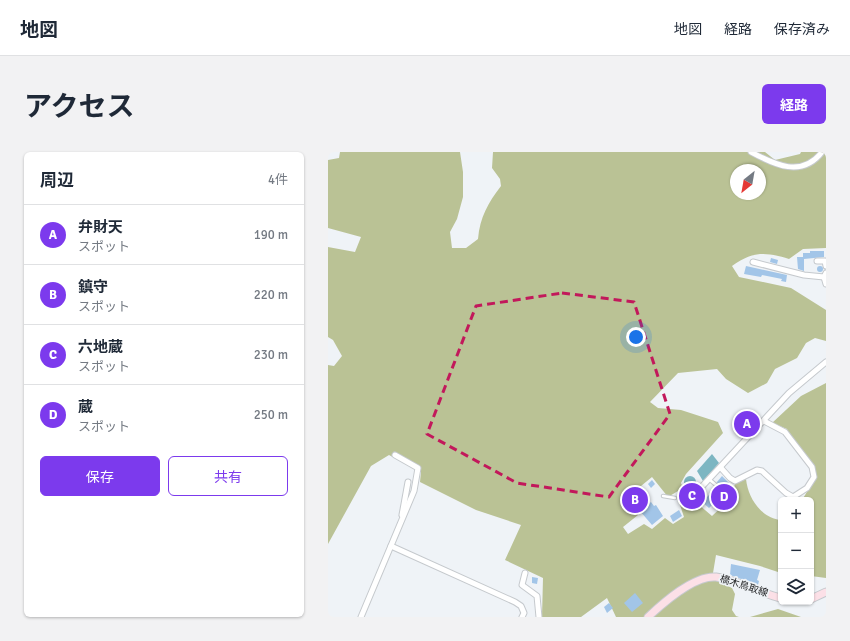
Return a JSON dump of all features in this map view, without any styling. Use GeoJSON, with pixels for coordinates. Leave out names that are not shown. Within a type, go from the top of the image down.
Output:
{"type":"FeatureCollection","features":[{"type":"Feature","properties":{"kind":"main road","name":"橋木鳥取線"},"geometry":{"type":"LineString","coordinates":[[648,617],[682,590],[705,578],[724,578],[778,597]]}},
{"type":"Feature","properties":{"kind":"main road"},"geometry":{"type":"LineString","coordinates":[[814,598],[826,592]]}},
{"type":"Feature","properties":{"kind":"street"},"geometry":{"type":"LineString","coordinates":[[750,152],[771,162],[798,167],[808,165],[816,161],[822,152]]}},
{"type":"Feature","properties":{"kind":"street"},"geometry":{"type":"LineString","coordinates":[[817,261],[825,261],[826,266]]}},
{"type":"Feature","properties":{"kind":"street"},"geometry":{"type":"LineString","coordinates":[[753,262],[804,274],[825,275],[826,284]]}},
{"type":"Feature","properties":{"kind":"street"},"geometry":{"type":"LineString","coordinates":[[695,494],[710,480],[789,393],[826,362]]}},
{"type":"Feature","properties":{"kind":"street"},"geometry":{"type":"LineString","coordinates":[[721,468],[730,478],[735,481],[757,470],[762,471],[786,493],[794,497],[807,488],[814,477],[812,467],[785,432],[764,421]]}},
{"type":"Feature","properties":{"kind":"street"},"geometry":{"type":"LineString","coordinates":[[361,617],[414,491],[418,468],[395,455]]}},
{"type":"Feature","properties":{"kind":"street"},"geometry":{"type":"LineString","coordinates":[[403,517],[402,515],[408,482]]}},
{"type":"Feature","properties":{"kind":"street"},"geometry":{"type":"LineString","coordinates":[[392,546],[515,602],[521,606],[524,613],[522,617]]}},
{"type":"Feature","properties":{"kind":"street"},"geometry":{"type":"LineString","coordinates":[[525,573],[522,585],[537,596],[539,617]]}},
{"type":"Feature","properties":{"kind":"lane"},"geometry":{"type":"LineString","coordinates":[[710,480],[716,485]]}},
{"type":"Feature","properties":{"kind":"lane"},"geometry":{"type":"LineString","coordinates":[[663,496],[675,498]]}},
{"type":"Feature","properties":{"kind":"highlighted area"},"geometry":{"type":"Polygon","coordinates":[[[562,293],[634,302],[670,414],[609,497],[517,483],[427,434],[476,306],[562,293]]]}},
{"type":"Feature","properties":{"kind":"green space"},"geometry":{"type":"Polygon","coordinates":[[[340,152],[460,152],[463,172],[463,197],[457,219],[450,232],[452,248],[466,248],[478,239],[485,211],[501,186],[500,179],[492,168],[493,152],[765,152],[775,160],[800,154],[801,152],[826,152],[826,248],[803,249],[789,259],[766,254],[753,255],[732,266],[739,277],[791,288],[826,310],[826,341],[815,338],[806,343],[797,358],[775,369],[767,383],[748,393],[726,379],[717,369],[678,373],[650,402],[658,408],[681,410],[718,422],[723,433],[686,474],[681,483],[683,488],[668,497],[652,477],[630,495],[638,515],[623,527],[628,534],[644,524],[652,529],[665,518],[673,524],[684,517],[679,502],[681,499],[691,498],[712,516],[730,499],[735,484],[746,479],[747,486],[757,506],[767,515],[778,519],[778,572],[716,555],[712,579],[732,588],[735,594],[732,610],[736,616],[739,617],[616,617],[607,598],[581,617],[542,617],[543,578],[505,560],[521,525],[476,510],[420,482],[421,472],[389,455],[371,466],[328,544],[328,365],[334,366],[342,356],[333,340],[328,337],[328,247],[355,252],[361,237],[328,228],[328,160],[339,158],[340,152]]]}},
{"type":"Feature","properties":{"kind":"green space"},"geometry":{"type":"Polygon","coordinates":[[[826,383],[826,578],[814,576],[814,497],[804,497],[816,477],[814,468],[787,429],[772,423],[801,396],[826,383]]]}},
{"type":"Feature","properties":{"kind":"green space"},"geometry":{"type":"Polygon","coordinates":[[[778,609],[801,617],[750,617],[778,609]]]}},
{"type":"Feature","properties":{"kind":"water"},"geometry":{"type":"Polygon","coordinates":[[[712,454],[719,463],[703,481],[697,471],[712,454]]]}},
{"type":"Feature","properties":{"kind":"water"},"geometry":{"type":"Polygon","coordinates":[[[692,476],[695,477],[695,487],[688,488],[685,487],[684,480],[685,477],[692,476]]]}},
{"type":"Feature","properties":{"kind":"building"},"geometry":{"type":"Polygon","coordinates":[[[810,251],[824,251],[824,257],[804,259],[804,271],[798,269],[797,257],[803,257],[803,253],[810,253],[810,251]]]}},
{"type":"Feature","properties":{"kind":"building"},"geometry":{"type":"Polygon","coordinates":[[[771,258],[778,260],[777,264],[770,262],[771,258]]]}},
{"type":"Feature","properties":{"kind":"building"},"geometry":{"type":"Polygon","coordinates":[[[746,266],[787,275],[786,282],[781,281],[782,279],[762,275],[761,277],[744,274],[746,266]]]}},
{"type":"Feature","properties":{"kind":"building"},"geometry":{"type":"Polygon","coordinates":[[[820,266],[823,269],[820,272],[817,269],[820,266]]]}},
{"type":"Feature","properties":{"kind":"building"},"geometry":{"type":"Polygon","coordinates":[[[722,476],[730,484],[724,493],[727,497],[724,500],[720,497],[709,508],[702,502],[718,486],[717,482],[722,476]]]}},
{"type":"Feature","properties":{"kind":"building"},"geometry":{"type":"Polygon","coordinates":[[[652,480],[655,484],[651,488],[648,484],[652,480]]]}},
{"type":"Feature","properties":{"kind":"building"},"geometry":{"type":"Polygon","coordinates":[[[651,502],[654,506],[656,505],[663,516],[652,525],[640,511],[651,502]]]}},
{"type":"Feature","properties":{"kind":"building"},"geometry":{"type":"Polygon","coordinates":[[[679,510],[682,516],[673,522],[670,516],[679,510]]]}},
{"type":"Feature","properties":{"kind":"building"},"geometry":{"type":"Polygon","coordinates":[[[731,564],[760,570],[757,580],[759,581],[758,585],[730,575],[731,564]]]}},
{"type":"Feature","properties":{"kind":"building"},"geometry":{"type":"Polygon","coordinates":[[[532,577],[538,578],[537,584],[532,583],[532,577]]]}},
{"type":"Feature","properties":{"kind":"building"},"geometry":{"type":"Polygon","coordinates":[[[635,593],[643,603],[632,612],[624,603],[635,593]]]}},
{"type":"Feature","properties":{"kind":"building"},"geometry":{"type":"Polygon","coordinates":[[[609,603],[613,608],[607,613],[604,607],[609,603]]]}},
{"type":"Feature","properties":{"kind":"place","name":"弁財天"},"geometry":{"type":"Point","coordinates":[747,424]}},
{"type":"Feature","properties":{"kind":"place","name":"六地蔵"},"geometry":{"type":"Point","coordinates":[692,496]}},
{"type":"Feature","properties":{"kind":"place","name":"蔵"},"geometry":{"type":"Point","coordinates":[724,497]}},
{"type":"Feature","properties":{"kind":"place","name":"鎮守"},"geometry":{"type":"Point","coordinates":[635,500]}}]}
